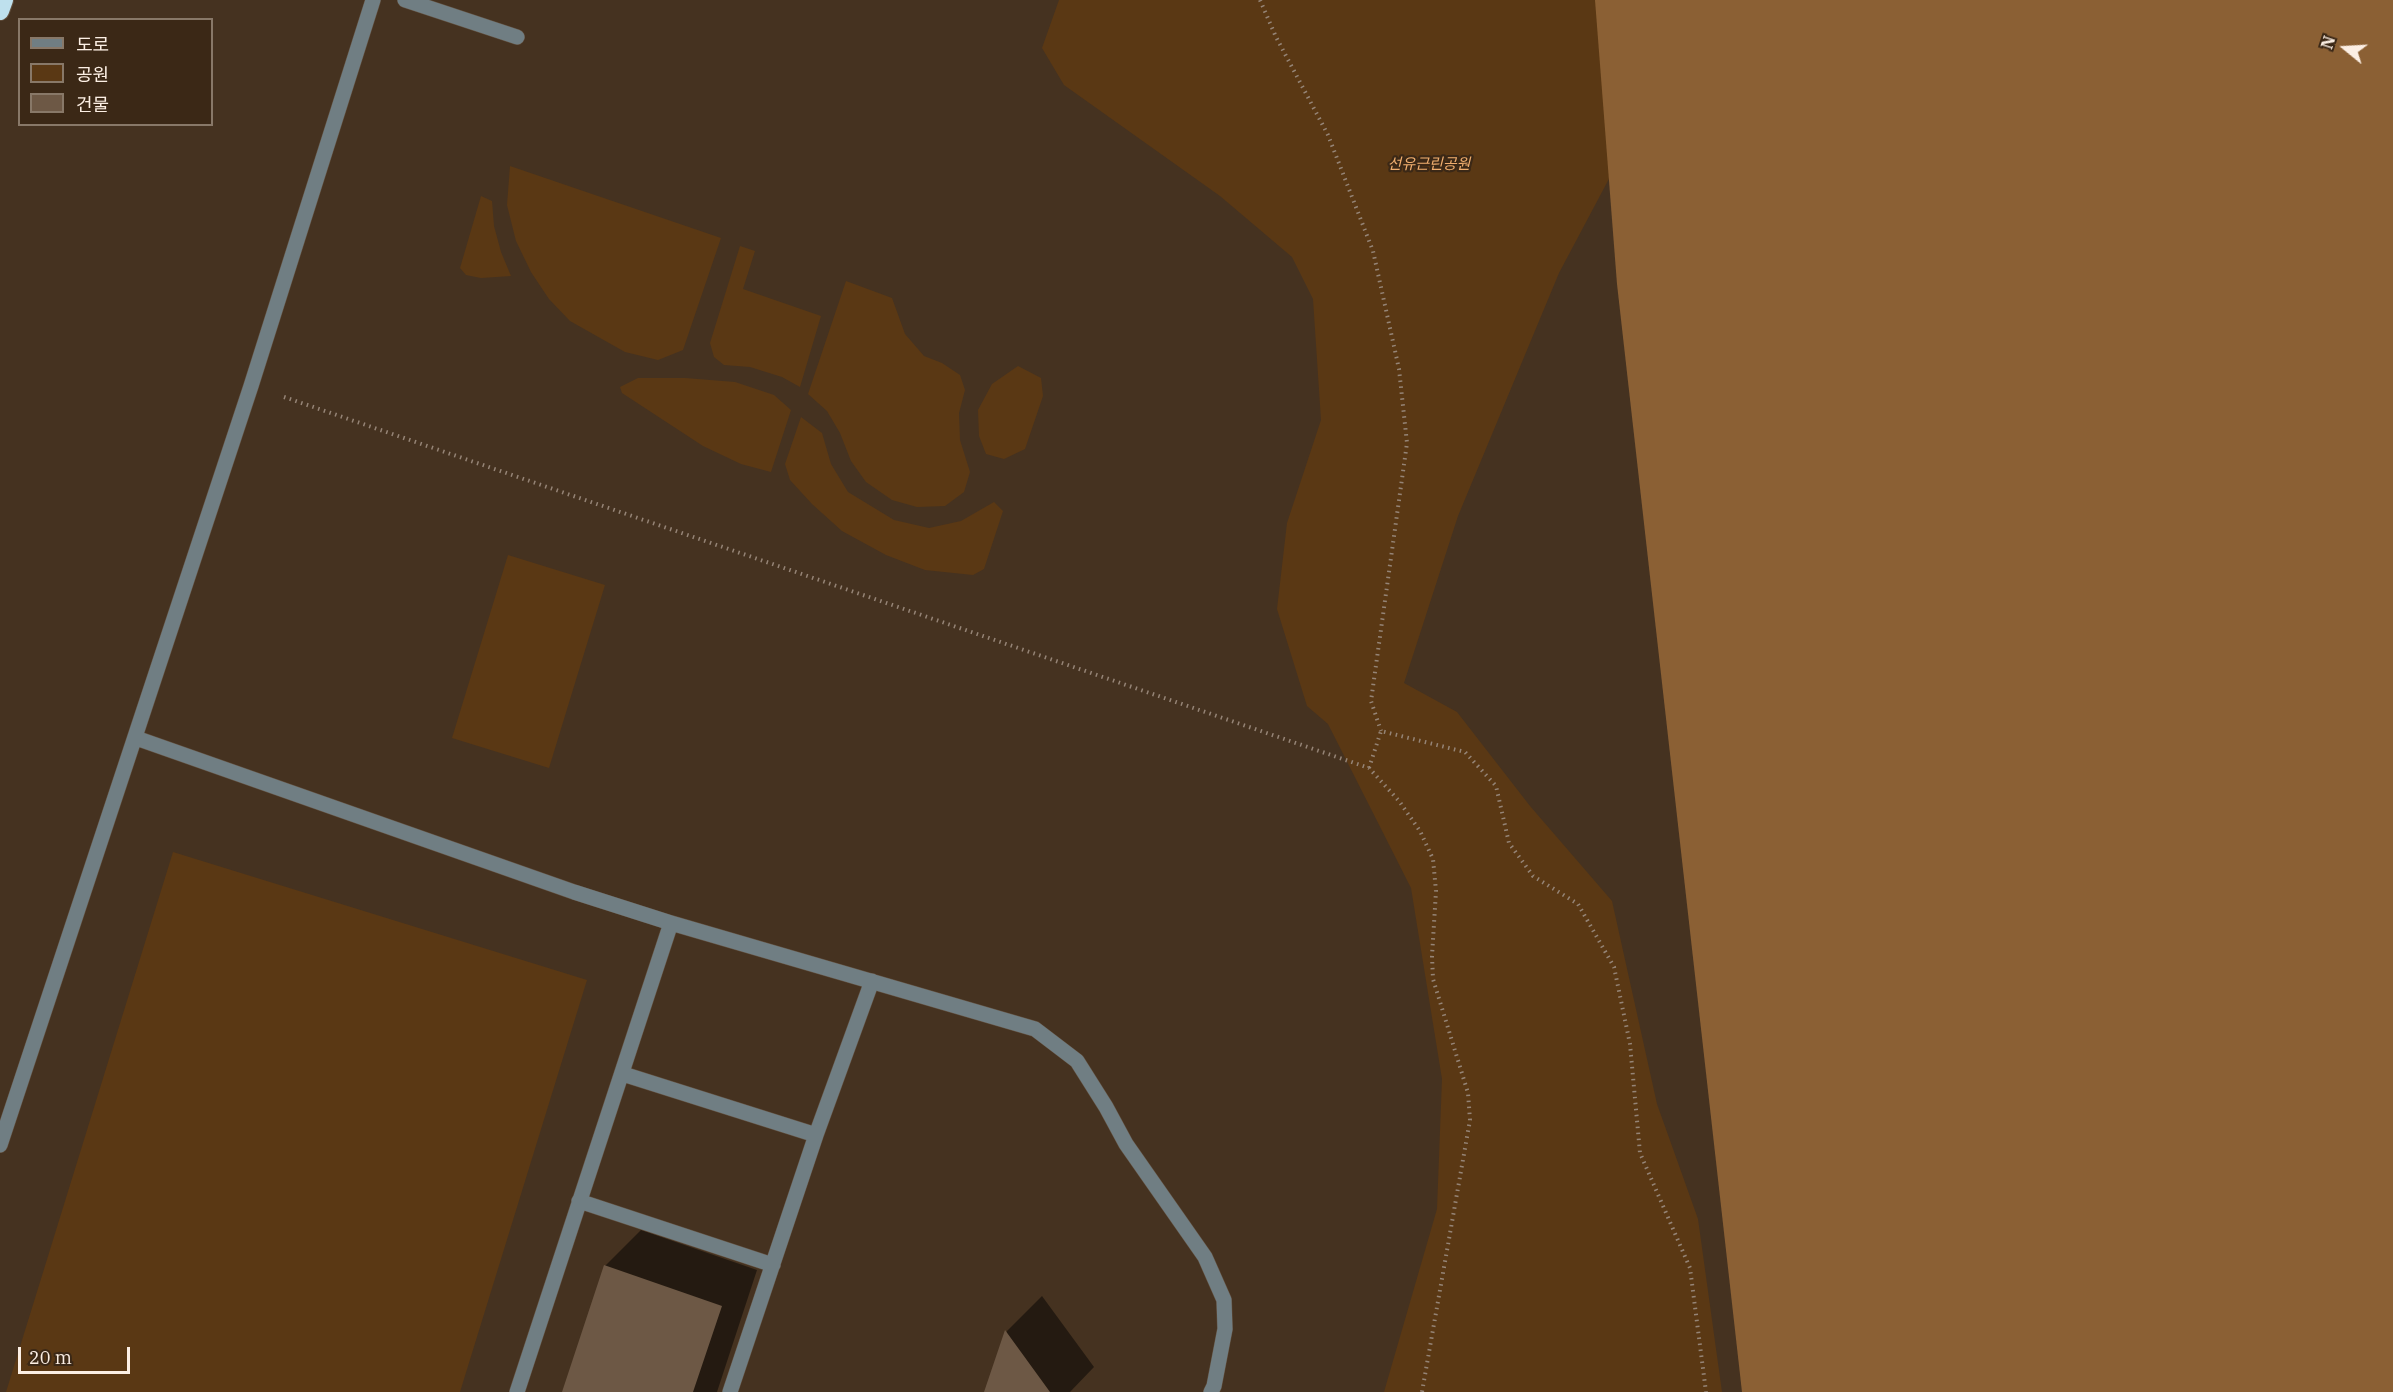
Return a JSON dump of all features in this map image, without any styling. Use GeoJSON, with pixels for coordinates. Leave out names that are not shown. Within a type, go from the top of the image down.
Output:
{"type":"FeatureCollection","features":[{"type":"Feature","properties":{"kind":"highway"},"geometry":{"type":"LineString","coordinates":[[0,11],[4,0]]}},
{"type":"Feature","properties":{"kind":"street"},"geometry":{"type":"LineString","coordinates":[[0,1145],[136,738],[373,0]]}},
{"type":"Feature","properties":{"kind":"street"},"geometry":{"type":"LineString","coordinates":[[405,0],[443,6],[517,37]]}},
{"type":"Feature","properties":{"kind":"street"},"geometry":{"type":"LineString","coordinates":[[136,738],[574,892],[671,923],[1035,1029],[1077,1061],[1126,1144],[1205,1257],[1224,1300],[1225,1329],[1211,1392]]}},
{"type":"Feature","properties":{"kind":"street"},"geometry":{"type":"LineString","coordinates":[[517,1392],[671,923]]}},
{"type":"Feature","properties":{"kind":"street"},"geometry":{"type":"LineString","coordinates":[[730,1392],[816,1135],[872,981]]}},
{"type":"Feature","properties":{"kind":"street"},"geometry":{"type":"LineString","coordinates":[[622,1074],[816,1135]]}},
{"type":"Feature","properties":{"kind":"street"},"geometry":{"type":"LineString","coordinates":[[579,1201],[773,1265]]}},
{"type":"Feature","properties":{"kind":"path"},"geometry":{"type":"LineString","coordinates":[[1260,0],[1276,37],[1328,135],[1373,251],[1399,369],[1407,443],[1371,701],[1381,731],[1369,768]]}},
{"type":"Feature","properties":{"kind":"path"},"geometry":{"type":"LineString","coordinates":[[284,397],[1369,768],[1399,801],[1420,831],[1433,860],[1436,891],[1433,979],[1468,1093],[1470,1120],[1422,1392]]}},
{"type":"Feature","properties":{"kind":"path"},"geometry":{"type":"LineString","coordinates":[[1381,731],[1465,753],[1496,786],[1509,843],[1533,876],[1578,904],[1614,967],[1630,1044],[1640,1153],[1690,1268],[1706,1392]]}},
{"type":"Feature","properties":{"kind":"green space","name":"선유근린공원"},"geometry":{"type":"Polygon","coordinates":[[[1059,0],[1631,0],[1646,109],[1559,273],[1458,516],[1404,683],[1457,712],[1530,806],[1612,901],[1657,1104],[1698,1219],[1722,1392],[1384,1392],[1437,1209],[1442,1079],[1411,888],[1328,724],[1307,706],[1277,609],[1287,523],[1321,420],[1313,299],[1292,257],[1220,196],[1064,85],[1042,48],[1059,0]]]}},
{"type":"Feature","properties":{"kind":"green space"},"geometry":{"type":"Polygon","coordinates":[[[510,166],[721,238],[683,350],[658,360],[625,352],[570,321],[549,299],[531,272],[516,241],[507,205],[510,166]]]}},
{"type":"Feature","properties":{"kind":"green space"},"geometry":{"type":"Polygon","coordinates":[[[481,196],[492,201],[494,226],[511,276],[481,278],[466,275],[460,268],[481,196]]]}},
{"type":"Feature","properties":{"kind":"green space"},"geometry":{"type":"Polygon","coordinates":[[[740,246],[755,251],[743,289],[821,316],[800,387],[782,377],[750,367],[724,365],[714,357],[710,343],[740,246]]]}},
{"type":"Feature","properties":{"kind":"green space"},"geometry":{"type":"Polygon","coordinates":[[[846,281],[892,298],[905,334],[924,356],[942,363],[960,375],[965,390],[959,413],[960,440],[970,472],[964,492],[945,506],[917,507],[892,500],[866,482],[851,461],[840,433],[827,411],[808,394],[846,281]]]}},
{"type":"Feature","properties":{"kind":"green space"},"geometry":{"type":"Polygon","coordinates":[[[1018,366],[1041,378],[1043,396],[1025,449],[1004,459],[986,454],[979,436],[978,410],[992,384],[1018,366]]]}},
{"type":"Feature","properties":{"kind":"green space"},"geometry":{"type":"Polygon","coordinates":[[[638,378],[685,378],[735,382],[774,395],[791,410],[771,472],[741,464],[703,446],[622,393],[620,387],[638,378]]]}},
{"type":"Feature","properties":{"kind":"green space"},"geometry":{"type":"Polygon","coordinates":[[[801,417],[822,433],[831,464],[848,492],[894,520],[929,528],[961,521],[994,502],[1003,511],[984,569],[973,575],[925,570],[886,555],[842,531],[790,480],[785,464],[801,417]]]}},
{"type":"Feature","properties":{"kind":"green space"},"geometry":{"type":"Polygon","coordinates":[[[508,555],[605,585],[549,768],[452,738],[508,555]]]}},
{"type":"Feature","properties":{"kind":"green space"},"geometry":{"type":"Polygon","coordinates":[[[173,852],[587,980],[460,1392],[6,1392],[173,852]]]}},
{"type":"Feature","properties":{"kind":"shaded area"},"geometry":{"type":"Polygon","coordinates":[[[1595,0],[2393,0],[2393,1392],[1742,1392],[1617,284],[1595,0]]]}},
{"type":"Feature","properties":{"kind":"building"},"geometry":{"type":"Polygon","coordinates":[[[604,1265],[722,1306],[693,1392],[562,1392],[604,1265]]]}},
{"type":"Feature","properties":{"kind":"building"},"geometry":{"type":"Polygon","coordinates":[[[1005,1330],[1050,1392],[984,1392],[1005,1330]]]}}]}
